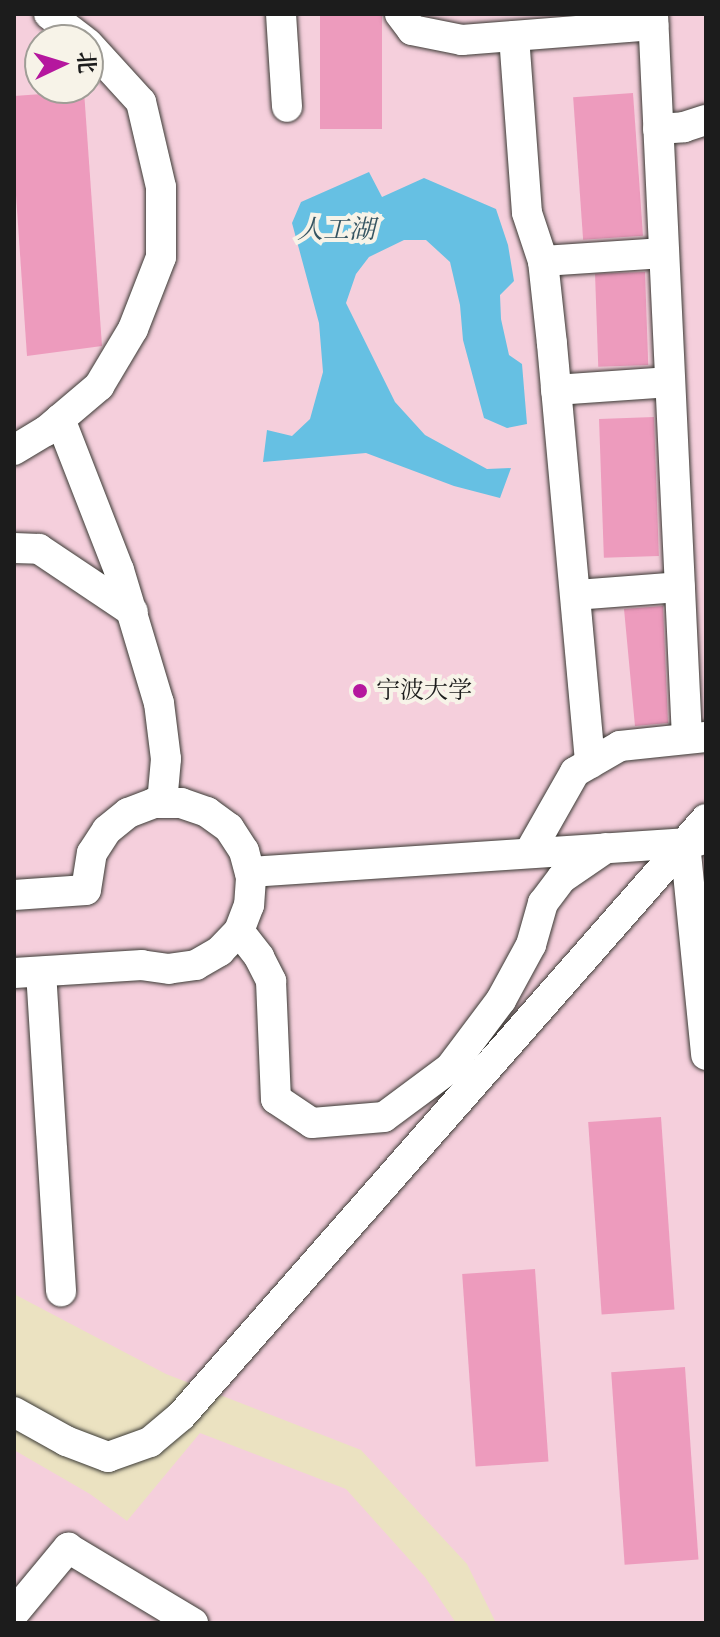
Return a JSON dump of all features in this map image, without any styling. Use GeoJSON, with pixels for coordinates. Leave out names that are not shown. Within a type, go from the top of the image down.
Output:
{"type":"FeatureCollection","features":[{"type":"Feature","properties":{"kind":"street"},"geometry":{"type":"LineString","coordinates":[[281,14],[287,107]]}},
{"type":"Feature","properties":{"kind":"street"},"geometry":{"type":"LineString","coordinates":[[400,14],[412,30],[462,40],[653,20],[680,587],[697,737],[620,746],[575,772],[529,853]]}},
{"type":"Feature","properties":{"kind":"street"},"geometry":{"type":"LineString","coordinates":[[514,36],[527,213],[543,261],[590,763]]}},
{"type":"Feature","properties":{"kind":"street"},"geometry":{"type":"LineString","coordinates":[[14,450],[60,419],[99,386],[133,329],[161,257],[161,187],[141,102],[104,62]]}},
{"type":"Feature","properties":{"kind":"street"},"geometry":{"type":"LineString","coordinates":[[658,129],[684,127],[706,120]]}},
{"type":"Feature","properties":{"kind":"street"},"geometry":{"type":"LineString","coordinates":[[543,261],[664,253]]}},
{"type":"Feature","properties":{"kind":"street"},"geometry":{"type":"LineString","coordinates":[[556,390],[670,382]]}},
{"type":"Feature","properties":{"kind":"street"},"geometry":{"type":"LineString","coordinates":[[60,419],[133,612],[159,703],[166,759],[162,803]]}},
{"type":"Feature","properties":{"kind":"street"},"geometry":{"type":"LineString","coordinates":[[14,548],[39,549],[133,612]]}},
{"type":"Feature","properties":{"kind":"street"},"geometry":{"type":"LineString","coordinates":[[576,595],[680,587]]}},
{"type":"Feature","properties":{"kind":"street"},"geometry":{"type":"LineString","coordinates":[[14,895],[86,890],[92,853],[107,830],[128,813],[162,803],[181,803],[207,812],[229,828],[244,851],[250,872],[249,905],[239,931],[220,951],[196,965],[169,969],[142,965],[28,972],[61,1291]]}},
{"type":"Feature","properties":{"kind":"street"},"geometry":{"type":"LineString","coordinates":[[14,1412],[66,1441],[108,1457],[150,1442],[181,1416],[696,842],[706,819]]}},
{"type":"Feature","properties":{"kind":"street"},"geometry":{"type":"LineString","coordinates":[[250,872],[696,842]]}},
{"type":"Feature","properties":{"kind":"street"},"geometry":{"type":"LineString","coordinates":[[696,842],[706,1055]]}},
{"type":"Feature","properties":{"kind":"street"},"geometry":{"type":"LineString","coordinates":[[239,931],[259,957],[271,981],[276,1099],[312,1123],[384,1117],[450,1068],[501,1000],[531,945],[543,903],[562,878],[606,848]]}},
{"type":"Feature","properties":{"kind":"street"},"geometry":{"type":"LineString","coordinates":[[14,1613],[68,1548],[193,1623]]}},
{"type":"Feature","properties":{"kind":"shaded area","name":"宁波大学"},"geometry":{"type":"Polygon","coordinates":[[[14,14],[706,14],[706,1623],[496,1623],[467,1564],[361,1450],[166,1374],[14,1294],[14,14]]]}},
{"type":"Feature","properties":{"kind":"shaded area"},"geometry":{"type":"Polygon","coordinates":[[[200,1433],[346,1489],[425,1577],[456,1623],[14,1623],[14,1450],[90,1494],[127,1521],[200,1433]]]}},
{"type":"Feature","properties":{"kind":"water","name":"人工湖"},"geometry":{"type":"Polygon","coordinates":[[[369,172],[382,197],[424,178],[496,209],[508,245],[514,281],[500,295],[501,319],[509,355],[522,364],[527,424],[507,428],[484,418],[463,340],[460,305],[450,262],[426,240],[404,240],[369,257],[356,274],[346,303],[395,402],[425,435],[487,469],[511,468],[500,498],[454,486],[366,453],[263,462],[267,430],[292,436],[310,419],[323,372],[319,323],[292,223],[301,202],[369,172]]]}},
{"type":"Feature","properties":{"kind":"building"},"geometry":{"type":"Polygon","coordinates":[[[320,14],[382,14],[382,129],[320,129],[320,14]]]}},
{"type":"Feature","properties":{"kind":"building"},"geometry":{"type":"Polygon","coordinates":[[[633,93],[643,236],[583,240],[573,97],[633,93]]]}},
{"type":"Feature","properties":{"kind":"building"},"geometry":{"type":"Polygon","coordinates":[[[24,95],[24,104],[85,104],[102,346],[27,356],[14,166],[14,96],[24,95]]]}},
{"type":"Feature","properties":{"kind":"building"},"geometry":{"type":"Polygon","coordinates":[[[645,272],[648,365],[598,367],[595,274],[645,272]]]}},
{"type":"Feature","properties":{"kind":"building"},"geometry":{"type":"Polygon","coordinates":[[[654,417],[659,556],[604,558],[599,419],[654,417]]]}},
{"type":"Feature","properties":{"kind":"building"},"geometry":{"type":"Polygon","coordinates":[[[663,606],[668,723],[635,726],[624,609],[663,606]]]}},
{"type":"Feature","properties":{"kind":"building"},"geometry":{"type":"Polygon","coordinates":[[[661,1117],[674,1310],[602,1315],[588,1122],[661,1117]]]}},
{"type":"Feature","properties":{"kind":"building"},"geometry":{"type":"Polygon","coordinates":[[[535,1269],[548,1462],[476,1467],[462,1274],[535,1269]]]}},
{"type":"Feature","properties":{"kind":"building"},"geometry":{"type":"Polygon","coordinates":[[[685,1367],[698,1560],[625,1565],[611,1372],[685,1367]]]}},
{"type":"Feature","properties":{"kind":"place","name":"宁波大学"},"geometry":{"type":"Point","coordinates":[360,691]}}]}
